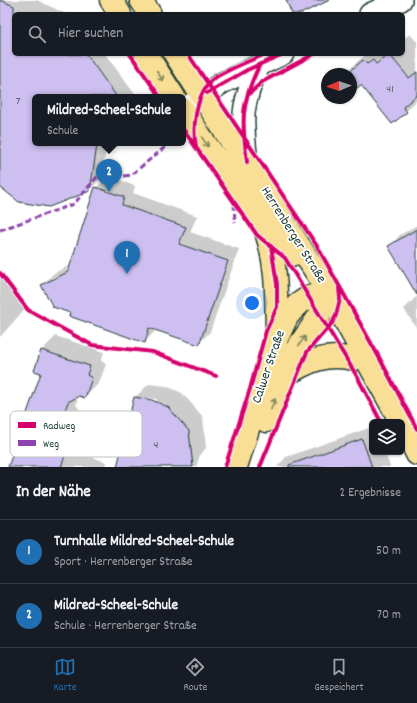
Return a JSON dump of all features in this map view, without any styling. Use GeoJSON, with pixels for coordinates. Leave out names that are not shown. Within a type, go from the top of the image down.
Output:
{"type":"FeatureCollection","features":[{"type":"Feature","properties":{"kind":"main road"},"geometry":{"type":"LineString","coordinates":[[110,0],[119,12]]}},
{"type":"Feature","properties":{"kind":"main road"},"geometry":{"type":"LineString","coordinates":[[141,0],[149,12]]}},
{"type":"Feature","properties":{"kind":"main road"},"geometry":{"type":"LineString","coordinates":[[147,56],[172,94]]}},
{"type":"Feature","properties":{"kind":"main road","name":"Herrenberger Straße"},"geometry":{"type":"LineString","coordinates":[[177,56],[202,96],[247,162],[323,298],[386,419]]}},
{"type":"Feature","properties":{"kind":"main road","name":"Herrenberger Straße"},"geometry":{"type":"LineString","coordinates":[[186,115],[205,144],[261,219],[292,254],[323,298],[399,419]]}},
{"type":"Feature","properties":{"kind":"main road"},"geometry":{"type":"LineString","coordinates":[[261,219],[271,246],[277,284],[277,338]]}},
{"type":"Feature","properties":{"kind":"main road","name":"Calwer Straße"},"geometry":{"type":"LineString","coordinates":[[236,467],[277,338],[288,317],[297,305],[323,298]]}},
{"type":"Feature","properties":{"kind":"main road","name":"Calwer Straße"},"geometry":{"type":"LineString","coordinates":[[249,467],[294,352],[323,298]]}},
{"type":"Feature","properties":{"kind":"main road"},"geometry":{"type":"LineString","coordinates":[[284,376],[302,365],[328,356],[339,356],[354,359]]}},
{"type":"Feature","properties":{"kind":"main road","name":"Herrenberger Straße"},"geometry":{"type":"LineString","coordinates":[[405,429],[417,454]]}},
{"type":"Feature","properties":{"kind":"main road"},"geometry":{"type":"LineString","coordinates":[[404,455],[410,467]]}},
{"type":"Feature","properties":{"kind":"street"},"geometry":{"type":"LineString","coordinates":[[374,12],[401,0]]}},
{"type":"Feature","properties":{"kind":"street"},"geometry":{"type":"LineString","coordinates":[[186,108],[222,83],[278,56]]}},
{"type":"Feature","properties":{"kind":"street"},"geometry":{"type":"LineString","coordinates":[[247,162],[243,122],[244,106],[249,87],[260,64]]}},
{"type":"Feature","properties":{"kind":"building"},"geometry":{"type":"Polygon","coordinates":[[[0,0],[14,6],[14,12],[12,12],[12,56],[87,56],[115,94],[32,94],[32,146],[97,146],[90,191],[49,207],[19,202],[0,187],[0,0]]]}},
{"type":"Feature","properties":{"kind":"building"},"geometry":{"type":"Polygon","coordinates":[[[286,0],[330,0],[304,12],[291,12],[286,0]]]}},
{"type":"Feature","properties":{"kind":"building"},"geometry":{"type":"Polygon","coordinates":[[[386,56],[391,56],[409,78],[417,72],[417,95],[403,107],[407,112],[392,124],[361,85],[357,88],[357,68],[353,68],[363,60],[367,64],[373,60],[376,64],[386,56]]]}},
{"type":"Feature","properties":{"kind":"building"},"geometry":{"type":"Polygon","coordinates":[[[95,187],[124,197],[122,205],[186,227],[179,244],[228,261],[199,345],[149,328],[145,343],[69,316],[70,313],[53,307],[41,285],[68,272],[95,187]]]}},
{"type":"Feature","properties":{"kind":"building"},"geometry":{"type":"Polygon","coordinates":[[[417,229],[417,295],[388,246],[417,229]]]}},
{"type":"Feature","properties":{"kind":"building"},"geometry":{"type":"Polygon","coordinates":[[[41,350],[90,366],[87,375],[92,378],[85,398],[79,396],[68,402],[65,411],[28,411],[41,373],[34,371],[41,350]]]}},
{"type":"Feature","properties":{"kind":"building"},"geometry":{"type":"Polygon","coordinates":[[[134,397],[152,400],[168,407],[189,431],[193,467],[117,467],[119,457],[142,457],[142,411],[131,411],[134,397]]]}},
{"type":"Feature","properties":{"kind":"building"},"geometry":{"type":"Polygon","coordinates":[[[362,439],[372,467],[289,467],[289,465],[362,439]]]}},
{"type":"Feature","properties":{"kind":"building"},"geometry":{"type":"Polygon","coordinates":[[[12,457],[65,457],[61,467],[8,467],[12,457]]]}},
{"type":"Feature","properties":{"kind":"marked path"},"geometry":{"type":"LineString","coordinates":[[124,176],[131,175],[166,146]]}},
{"type":"Feature","properties":{"kind":"marked path"},"geometry":{"type":"LineString","coordinates":[[0,230],[74,204],[97,177],[119,177]]}},
{"type":"Feature","properties":{"kind":"marked path"},"geometry":{"type":"LineString","coordinates":[[234,204],[235,223]]}},
{"type":"Feature","properties":{"kind":"cycle path"},"geometry":{"type":"LineString","coordinates":[[131,56],[158,94]]}},
{"type":"Feature","properties":{"kind":"cycle path"},"geometry":{"type":"LineString","coordinates":[[189,56],[317,246],[417,429]]}},
{"type":"Feature","properties":{"kind":"cycle path"},"geometry":{"type":"LineString","coordinates":[[196,146],[194,131],[196,114],[200,97],[208,84],[218,76],[261,56]]}},
{"type":"Feature","properties":{"kind":"cycle path"},"geometry":{"type":"LineString","coordinates":[[207,93],[247,70],[278,56]]}},
{"type":"Feature","properties":{"kind":"cycle path"},"geometry":{"type":"LineString","coordinates":[[248,95],[262,82],[310,56]]}},
{"type":"Feature","properties":{"kind":"cycle path"},"geometry":{"type":"LineString","coordinates":[[247,162],[244,134],[244,112],[253,78],[260,64]]}},
{"type":"Feature","properties":{"kind":"cycle path"},"geometry":{"type":"LineString","coordinates":[[186,133],[257,235],[285,258],[358,378],[379,419]]}},
{"type":"Feature","properties":{"kind":"cycle path"},"geometry":{"type":"LineString","coordinates":[[225,467],[250,389],[266,331],[277,307],[277,284],[271,246]]}},
{"type":"Feature","properties":{"kind":"cycle path"},"geometry":{"type":"LineString","coordinates":[[0,273],[28,310],[92,345],[153,352],[216,376]]}},
{"type":"Feature","properties":{"kind":"cycle path"},"geometry":{"type":"LineString","coordinates":[[260,467],[307,352],[333,322],[340,299],[339,288]]}},
{"type":"Feature","properties":{"kind":"place","name":"Mildred-Scheel-Schule"},"geometry":{"type":"Point","coordinates":[109,192]}},
{"type":"Feature","properties":{"kind":"place","name":"Turnhalle Mildred-Scheel-Schule"},"geometry":{"type":"Point","coordinates":[127,274]}}]}
